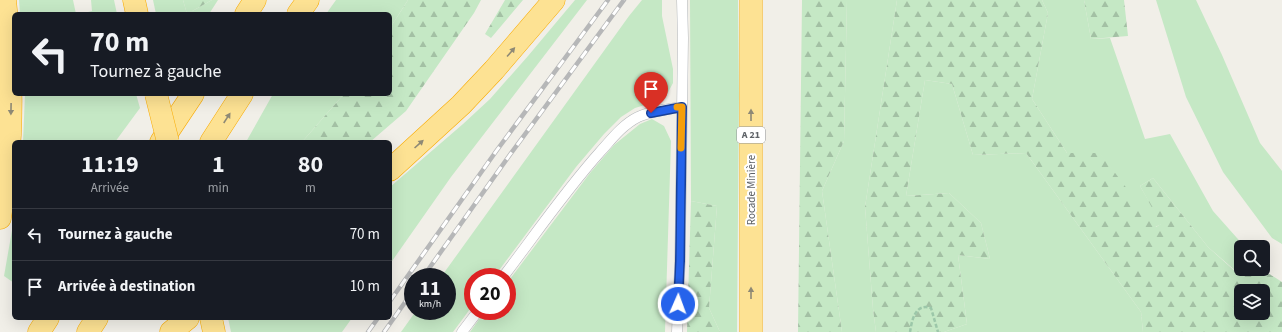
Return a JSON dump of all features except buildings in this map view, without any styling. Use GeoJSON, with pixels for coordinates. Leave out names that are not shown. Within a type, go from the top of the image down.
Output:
{"type":"FeatureCollection","features":[{"type":"Feature","properties":{"kind":"highway"},"geometry":{"type":"LineString","coordinates":[[0,218],[9,144],[11,104],[5,0]]}},
{"type":"Feature","properties":{"kind":"highway"},"geometry":{"type":"LineString","coordinates":[[134,0],[137,12]]}},
{"type":"Feature","properties":{"kind":"highway"},"geometry":{"type":"LineString","coordinates":[[137,0],[138,12]]}},
{"type":"Feature","properties":{"kind":"highway"},"geometry":{"type":"LineString","coordinates":[[247,12],[255,0]]}},
{"type":"Feature","properties":{"kind":"highway"},"geometry":{"type":"LineString","coordinates":[[299,12],[308,0]]}},
{"type":"Feature","properties":{"kind":"highway"},"geometry":{"type":"LineString","coordinates":[[392,168],[461,105],[494,70],[554,0]]}},
{"type":"Feature","properties":{"kind":"highway","name":"Rocade Minière"},"geometry":{"type":"LineString","coordinates":[[751,6],[751,332]]}},
{"type":"Feature","properties":{"kind":"highway"},"geometry":{"type":"LineString","coordinates":[[156,96],[168,140]]}},
{"type":"Feature","properties":{"kind":"highway"},"geometry":{"type":"LineString","coordinates":[[162,140],[192,96]]}},
{"type":"Feature","properties":{"kind":"highway"},"geometry":{"type":"LineString","coordinates":[[212,140],[241,96]]}},
{"type":"Feature","properties":{"kind":"highway"},"geometry":{"type":"LineString","coordinates":[[39,332],[47,320]]}},
{"type":"Feature","properties":{"kind":"highway"},"geometry":{"type":"LineString","coordinates":[[88,332],[96,320]]}},
{"type":"Feature","properties":{"kind":"highway"},"geometry":{"type":"LineString","coordinates":[[171,332],[186,320]]}},
{"type":"Feature","properties":{"kind":"highway"},"geometry":{"type":"LineString","coordinates":[[211,320],[214,332]]}},
{"type":"Feature","properties":{"kind":"lane"},"geometry":{"type":"LineString","coordinates":[[677,332],[680,261],[683,38],[682,0]]}},
{"type":"Feature","properties":{"kind":"lane"},"geometry":{"type":"LineString","coordinates":[[510,268],[585,169],[624,126],[637,118],[651,113],[682,107]]}},
{"type":"Feature","properties":{"kind":"lane"},"geometry":{"type":"LineString","coordinates":[[462,332],[471,320]]}},
{"type":"Feature","properties":{"kind":"path"},"geometry":{"type":"LineString","coordinates":[[910,332],[912,320],[915,314],[920,309],[925,307],[931,308],[938,332]]}},
{"type":"Feature","properties":{"kind":"green space"},"geometry":{"type":"Polygon","coordinates":[[[19,0],[73,0],[76,12],[20,12],[19,0]]]}},
{"type":"Feature","properties":{"kind":"green space"},"geometry":{"type":"Polygon","coordinates":[[[91,0],[114,0],[117,12],[88,12],[92,11],[91,0]]]}},
{"type":"Feature","properties":{"kind":"green space"},"geometry":{"type":"Polygon","coordinates":[[[153,0],[183,0],[186,12],[156,12],[153,0]]]}},
{"type":"Feature","properties":{"kind":"green space"},"geometry":{"type":"Polygon","coordinates":[[[183,0],[212,0],[191,12],[186,12],[183,0]]]}},
{"type":"Feature","properties":{"kind":"green space"},"geometry":{"type":"Polygon","coordinates":[[[212,0],[218,0],[210,12],[191,12],[212,0]]]}},
{"type":"Feature","properties":{"kind":"green space"},"geometry":{"type":"Polygon","coordinates":[[[336,0],[408,0],[392,25],[392,12],[327,12],[336,0]]]}},
{"type":"Feature","properties":{"kind":"green space"},"geometry":{"type":"Polygon","coordinates":[[[408,0],[481,0],[474,13],[406,111],[372,140],[304,140],[342,96],[392,96],[392,25],[408,0]]]}},
{"type":"Feature","properties":{"kind":"green space"},"geometry":{"type":"Polygon","coordinates":[[[505,0],[523,0],[491,38],[485,34],[505,0]]]}},
{"type":"Feature","properties":{"kind":"green space"},"geometry":{"type":"Polygon","coordinates":[[[575,0],[587,0],[451,177],[392,261],[392,185],[490,99],[575,0]]]}},
{"type":"Feature","properties":{"kind":"green space"},"geometry":{"type":"Polygon","coordinates":[[[642,0],[662,0],[662,16],[673,69],[673,83],[666,96],[655,103],[635,108],[621,117],[604,134],[576,167],[501,268],[464,268],[464,317],[453,332],[401,332],[410,320],[456,320],[456,268],[447,268],[642,0]]]}},
{"type":"Feature","properties":{"kind":"green space"},"geometry":{"type":"Polygon","coordinates":[[[690,0],[738,0],[739,95],[737,332],[720,332],[709,308],[717,206],[691,201],[690,0]]]}},
{"type":"Feature","properties":{"kind":"green space"},"geometry":{"type":"Polygon","coordinates":[[[802,0],[847,0],[844,141],[822,191],[842,332],[798,332],[802,0]]]}},
{"type":"Feature","properties":{"kind":"green space"},"geometry":{"type":"Polygon","coordinates":[[[847,0],[897,0],[865,207],[876,332],[842,332],[822,191],[844,141],[847,0]]]}},
{"type":"Feature","properties":{"kind":"green space"},"geometry":{"type":"Polygon","coordinates":[[[897,0],[1042,0],[1048,13],[1032,99],[1067,153],[1100,153],[1156,227],[1161,224],[1140,186],[1153,178],[1208,247],[1234,270],[1234,276],[1270,276],[1270,274],[1282,282],[1282,332],[1143,332],[1141,312],[1026,153],[973,155],[952,84],[925,80],[906,196],[949,193],[981,223],[990,259],[958,255],[967,324],[944,332],[876,332],[865,207],[897,0]]]}},
{"type":"Feature","properties":{"kind":"green space"},"geometry":{"type":"Polygon","coordinates":[[[1042,0],[1084,0],[1091,39],[1110,38],[1145,139],[1170,134],[1213,211],[1239,240],[1234,240],[1234,270],[1208,247],[1153,178],[1140,186],[1162,224],[1155,227],[1100,154],[1067,153],[1032,99],[1048,13],[1042,0]]]}},
{"type":"Feature","properties":{"kind":"green space"},"geometry":{"type":"Polygon","coordinates":[[[1084,0],[1124,0],[1128,36],[1091,39],[1084,0]]]}},
{"type":"Feature","properties":{"kind":"green space"},"geometry":{"type":"Polygon","coordinates":[[[1156,0],[1196,0],[1222,55],[1260,143],[1282,171],[1282,244],[1272,238],[1223,172],[1186,97],[1156,0]]]}},
{"type":"Feature","properties":{"kind":"green space"},"geometry":{"type":"Polygon","coordinates":[[[925,80],[952,84],[973,155],[1026,153],[1141,312],[1143,332],[944,332],[967,324],[958,255],[990,259],[981,223],[949,193],[906,196],[925,80]]]}},
{"type":"Feature","properties":{"kind":"green space"},"geometry":{"type":"Polygon","coordinates":[[[25,96],[137,96],[140,108],[116,140],[23,140],[25,96]]]}},
{"type":"Feature","properties":{"kind":"green space"},"geometry":{"type":"Polygon","coordinates":[[[272,96],[342,96],[304,140],[247,140],[272,96]]]}},
{"type":"Feature","properties":{"kind":"green space"},"geometry":{"type":"Polygon","coordinates":[[[652,119],[664,126],[671,141],[665,332],[470,332],[479,320],[516,320],[516,271],[590,173],[614,145],[640,124],[652,119]]]}},
{"type":"Feature","properties":{"kind":"green space"},"geometry":{"type":"Polygon","coordinates":[[[691,201],[717,206],[709,308],[720,332],[687,332],[691,201]]]}},
{"type":"Feature","properties":{"kind":"green space"},"geometry":{"type":"Polygon","coordinates":[[[12,230],[12,282],[4,276],[12,230]]]}},
{"type":"Feature","properties":{"kind":"green space"},"geometry":{"type":"Polygon","coordinates":[[[228,320],[351,320],[342,332],[231,332],[228,320]]]}},
{"type":"Feature","properties":{"kind":"railway"},"geometry":{"type":"LineString","coordinates":[[392,298],[497,150],[608,0]]}},
{"type":"Feature","properties":{"kind":"railway"},"geometry":{"type":"LineString","coordinates":[[429,268],[509,156],[624,0]]}},
{"type":"Feature","properties":{"kind":"railway"},"geometry":{"type":"LineString","coordinates":[[384,332],[404,304]]}},
{"type":"Feature","properties":{"kind":"railway"},"geometry":{"type":"LineString","coordinates":[[368,332],[377,320]]}},
{"type":"Feature","properties":{"kind":"slow traffic"},"geometry":{"type":"LineString","coordinates":[[677,107],[682,107],[681,148]]}},
{"type":"Feature","properties":{"kind":"route"},"geometry":{"type":"LineString","coordinates":[[651,113],[682,107],[678,304]]}}]}
